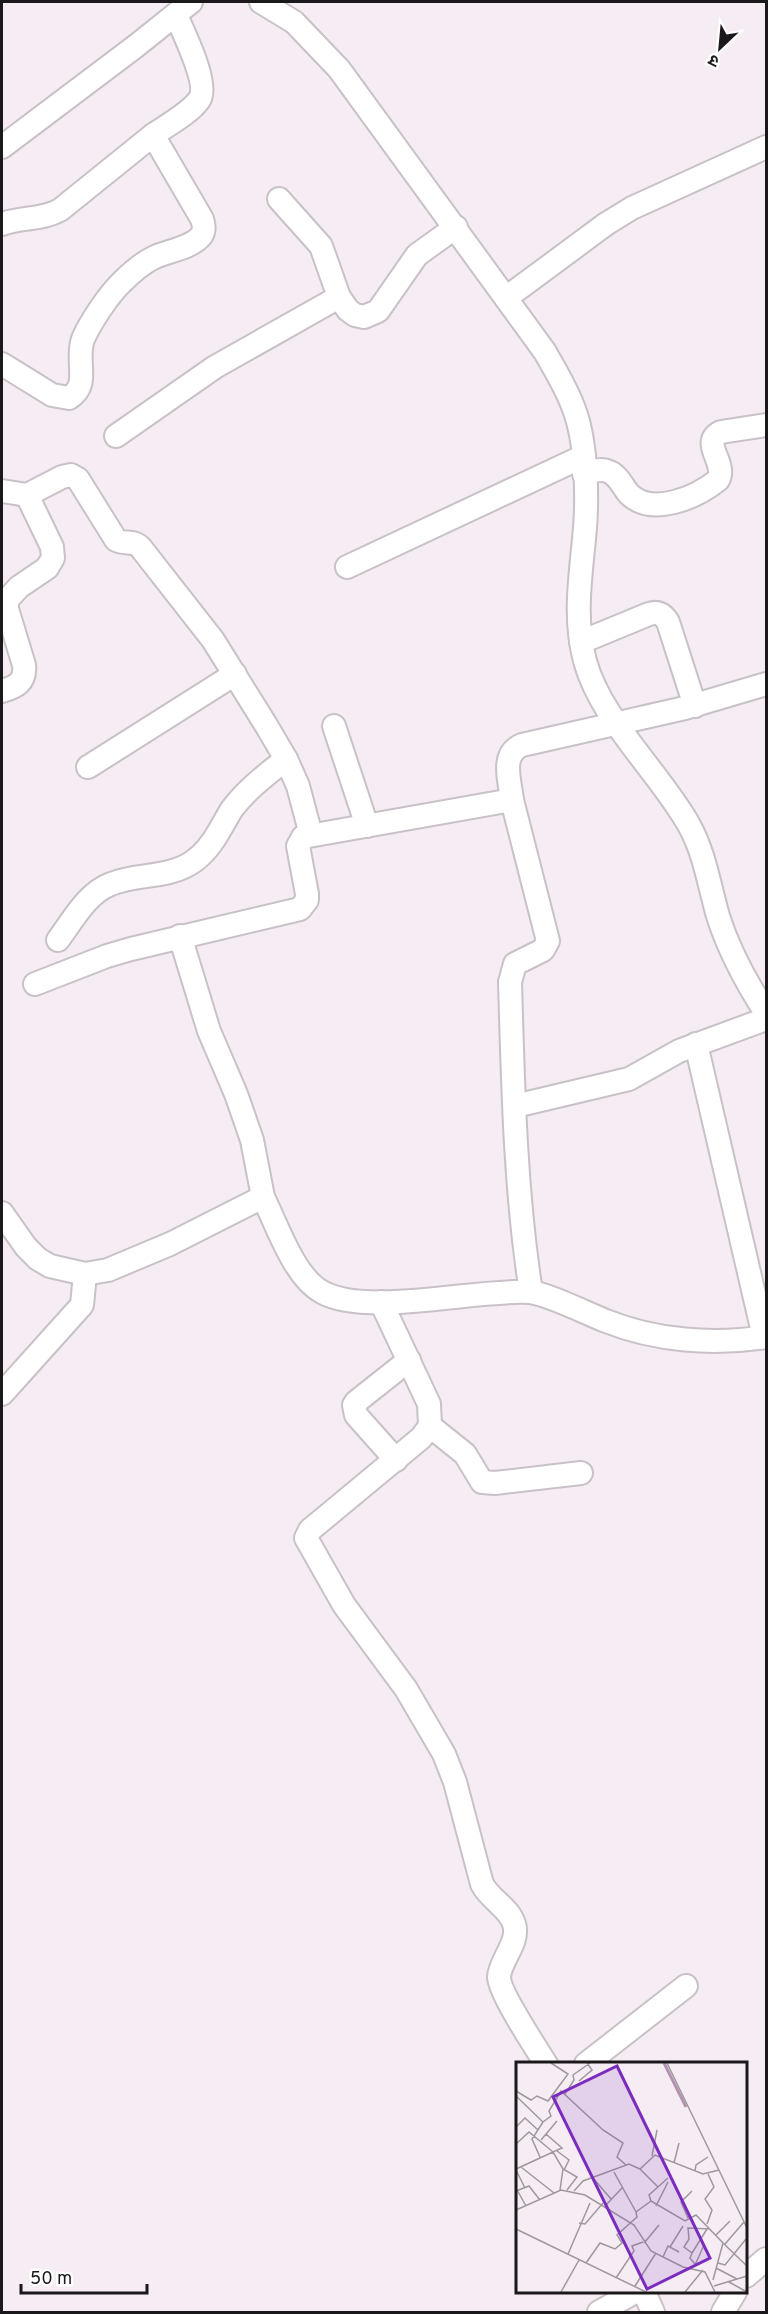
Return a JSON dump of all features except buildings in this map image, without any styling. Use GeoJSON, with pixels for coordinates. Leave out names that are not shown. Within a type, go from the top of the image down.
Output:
{"type":"FeatureCollection","features":[{"type":"Feature","properties":{"kind":"street"},"geometry":{"type":"LineString","coordinates":[[261,2],[294,22],[315,41],[339,69],[545,352],[574,408],[580,429],[584,465],[585,536],[578,604],[581,642],[591,677],[617,723],[688,823],[704,858],[726,941],[746,981],[766,1013]]}},
{"type":"Feature","properties":{"kind":"street"},"geometry":{"type":"LineString","coordinates":[[2,147],[184,8],[201,82],[201,95],[194,105],[60,210],[44,216],[2,224]]}},
{"type":"Feature","properties":{"kind":"street"},"geometry":{"type":"LineString","coordinates":[[2,364],[52,395],[69,398],[77,394],[81,388],[79,359],[84,338],[118,286],[141,265],[195,241],[203,233],[202,219],[153,135]]}},
{"type":"Feature","properties":{"kind":"street"},"geometry":{"type":"LineString","coordinates":[[506,298],[606,224],[632,208],[766,147]]}},
{"type":"Feature","properties":{"kind":"street"},"geometry":{"type":"LineString","coordinates":[[279,199],[321,246],[339,297],[348,310],[355,315],[364,316],[378,311],[417,255],[456,227]]}},
{"type":"Feature","properties":{"kind":"street"},"geometry":{"type":"LineString","coordinates":[[116,436],[215,367],[339,297]]}},
{"type":"Feature","properties":{"kind":"street"},"geometry":{"type":"LineString","coordinates":[[347,567],[584,465],[615,475],[630,495],[636,499],[653,505],[663,506],[674,503],[713,484],[721,476],[721,467],[711,441],[715,434],[766,425]]}},
{"type":"Feature","properties":{"kind":"street"},"geometry":{"type":"LineString","coordinates":[[2,491],[27,495],[68,475],[78,479],[116,540],[122,543],[133,542],[141,548],[213,640],[236,674],[286,759],[298,786],[311,835]]}},
{"type":"Feature","properties":{"kind":"street"},"geometry":{"type":"LineString","coordinates":[[2,691],[20,683],[24,675],[24,665],[7,609],[7,600],[19,587],[47,568],[53,558],[52,547],[27,495]]}},
{"type":"Feature","properties":{"kind":"street"},"geometry":{"type":"LineString","coordinates":[[581,642],[649,614],[656,612],[660,614],[668,622],[695,705]]}},
{"type":"Feature","properties":{"kind":"street"},"geometry":{"type":"LineString","coordinates":[[88,767],[236,674]]}},
{"type":"Feature","properties":{"kind":"street"},"geometry":{"type":"LineString","coordinates":[[531,1292],[523,1242],[510,982],[511,972],[519,960],[543,950],[548,941],[513,800],[509,754],[516,747],[695,705],[766,684]]}},
{"type":"Feature","properties":{"kind":"street"},"geometry":{"type":"LineString","coordinates":[[334,726],[367,826]]}},
{"type":"Feature","properties":{"kind":"street"},"geometry":{"type":"LineString","coordinates":[[58,940],[82,907],[94,894],[109,884],[166,873],[194,862],[208,850],[242,796],[253,784],[286,759]]}},
{"type":"Feature","properties":{"kind":"street"},"geometry":{"type":"LineString","coordinates":[[35,984],[107,956],[180,936],[300,909],[307,900],[298,846],[303,837],[513,800]]}},
{"type":"Feature","properties":{"kind":"street"},"geometry":{"type":"LineString","coordinates":[[180,936],[209,1031],[252,1140],[264,1197],[296,1264],[310,1284],[337,1299],[381,1302],[531,1292],[645,1334],[704,1340],[765,1337],[696,1044]]}},
{"type":"Feature","properties":{"kind":"street"},"geometry":{"type":"LineString","coordinates":[[515,1106],[629,1079],[648,1070],[670,1055],[766,1019]]}},
{"type":"Feature","properties":{"kind":"street"},"geometry":{"type":"LineString","coordinates":[[2,1213],[26,1247],[38,1259],[50,1266],[85,1274],[108,1270],[170,1244],[264,1197]]}},
{"type":"Feature","properties":{"kind":"street"},"geometry":{"type":"LineString","coordinates":[[2,1394],[82,1305],[85,1274]]}},
{"type":"Feature","properties":{"kind":"street"},"geometry":{"type":"LineString","coordinates":[[381,1302],[426,1394],[431,1413],[430,1426],[421,1438],[396,1460],[310,1530],[306,1538],[344,1605],[406,1689],[444,1754],[456,1782],[482,1884],[491,1898],[512,1918],[516,1927],[501,1968],[500,1984],[545,2062]]}},
{"type":"Feature","properties":{"kind":"street"},"geometry":{"type":"LineString","coordinates":[[396,1460],[356,1415],[354,1405],[409,1360]]}},
{"type":"Feature","properties":{"kind":"street"},"geometry":{"type":"LineString","coordinates":[[430,1426],[465,1454],[482,1482],[495,1483],[581,1473]]}},
{"type":"Feature","properties":{"kind":"street"},"geometry":{"type":"LineString","coordinates":[[589,2062],[686,1986]]}},
{"type":"Feature","properties":{"kind":"street"},"geometry":{"type":"LineString","coordinates":[[747,2275],[766,2259]]}},
{"type":"Feature","properties":{"kind":"street"},"geometry":{"type":"LineString","coordinates":[[599,2313],[633,2293]]}},
{"type":"Feature","properties":{"kind":"street"},"geometry":{"type":"LineString","coordinates":[[644,2293],[653,2313]]}},
{"type":"Feature","properties":{"kind":"street"},"geometry":{"type":"LineString","coordinates":[[723,2313],[734,2293]]}}]}
